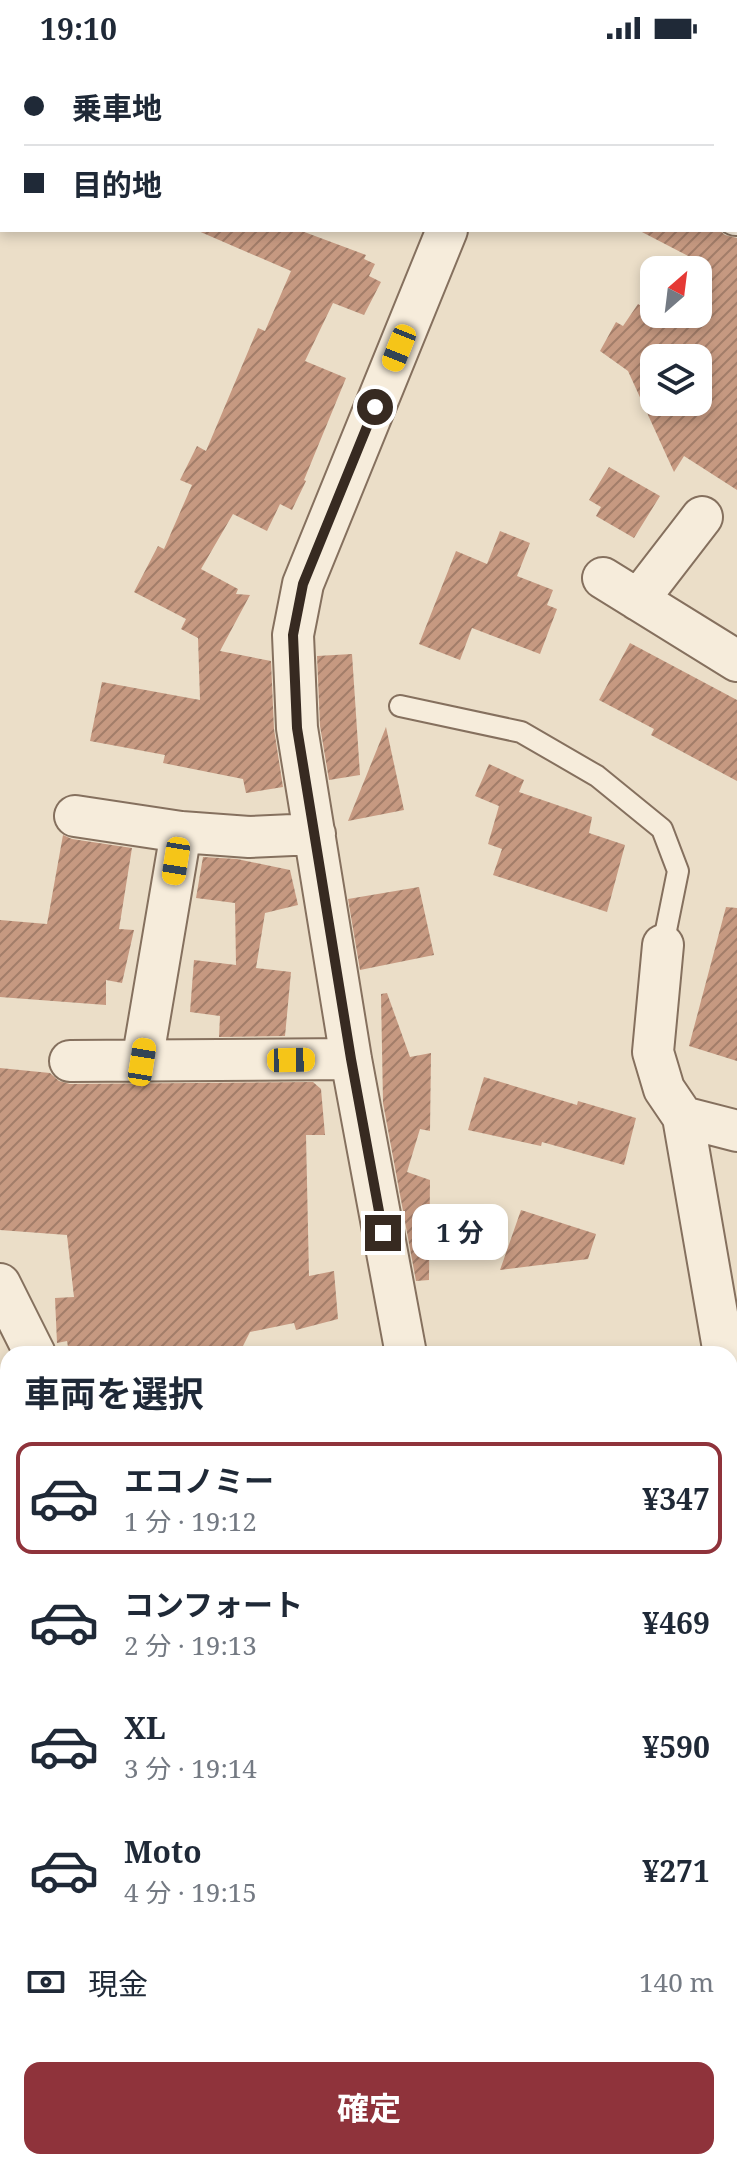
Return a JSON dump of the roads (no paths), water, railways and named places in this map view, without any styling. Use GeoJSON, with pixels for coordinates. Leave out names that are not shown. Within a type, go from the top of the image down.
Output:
{"type":"FeatureCollection","features":[{"type":"Feature","properties":{"kind":"street"},"geometry":{"type":"LineString","coordinates":[[405,1346],[351,1059],[297,728],[293,635],[303,584],[446,232]]}},
{"type":"Feature","properties":{"kind":"street"},"geometry":{"type":"LineString","coordinates":[[638,600],[702,517]]}},
{"type":"Feature","properties":{"kind":"street"},"geometry":{"type":"LineString","coordinates":[[603,578],[737,661]]}},
{"type":"Feature","properties":{"kind":"street"},"geometry":{"type":"LineString","coordinates":[[75,816],[181,832],[249,837],[315,834]]}},
{"type":"Feature","properties":{"kind":"street"},"geometry":{"type":"LineString","coordinates":[[142,1062],[181,832]]}},
{"type":"Feature","properties":{"kind":"street"},"geometry":{"type":"LineString","coordinates":[[663,945],[653,1052],[664,1089],[683,1117],[723,1346]]}},
{"type":"Feature","properties":{"kind":"street"},"geometry":{"type":"LineString","coordinates":[[70,1061],[351,1059]]}},
{"type":"Feature","properties":{"kind":"street"},"geometry":{"type":"LineString","coordinates":[[683,1117],[737,1131]]}},
{"type":"Feature","properties":{"kind":"street"},"geometry":{"type":"LineString","coordinates":[[0,1284],[31,1346]]}},
{"type":"Feature","properties":{"kind":"lane"},"geometry":{"type":"LineString","coordinates":[[400,706],[521,732],[597,776],[662,829],[678,871],[663,945]]}}]}
